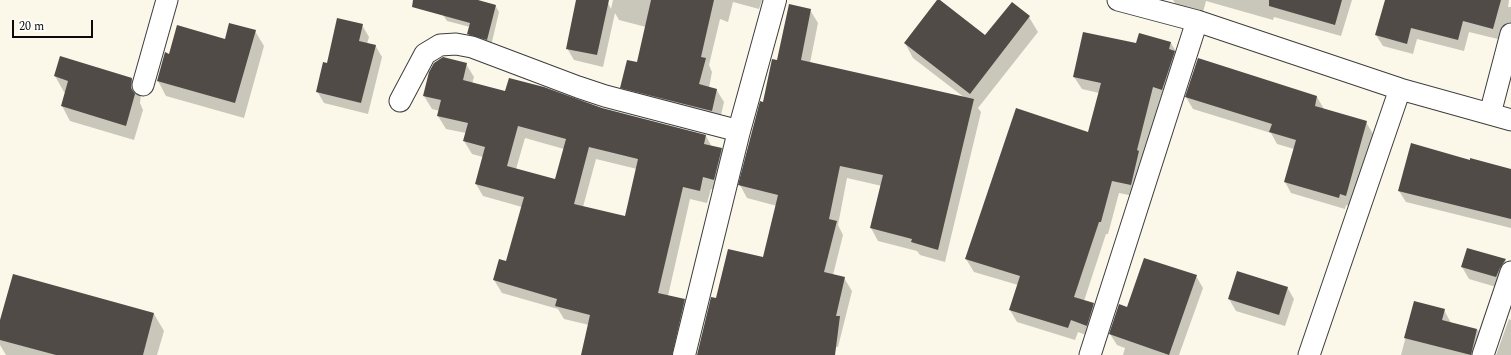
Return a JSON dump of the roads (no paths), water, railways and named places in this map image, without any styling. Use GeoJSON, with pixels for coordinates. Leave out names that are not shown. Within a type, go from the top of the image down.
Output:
{"type":"FeatureCollection","features":[{"type":"Feature","properties":{"kind":"street"},"geometry":{"type":"LineString","coordinates":[[143,85],[167,0]]}},
{"type":"Feature","properties":{"kind":"street"},"geometry":{"type":"LineString","coordinates":[[684,355],[739,131],[775,0]]}},
{"type":"Feature","properties":{"kind":"street"},"geometry":{"type":"LineString","coordinates":[[1118,0],[1197,21],[1400,89],[1511,120]]}},
{"type":"Feature","properties":{"kind":"street"},"geometry":{"type":"LineString","coordinates":[[1090,355],[1197,21]]}},
{"type":"Feature","properties":{"kind":"street"},"geometry":{"type":"LineString","coordinates":[[1490,114],[1511,34]]}},
{"type":"Feature","properties":{"kind":"street"},"geometry":{"type":"LineString","coordinates":[[400,101],[425,54],[440,45],[456,44],[472,47],[578,88],[739,131]]}},
{"type":"Feature","properties":{"kind":"street"},"geometry":{"type":"LineString","coordinates":[[1309,355],[1400,89]]}},
{"type":"Feature","properties":{"kind":"street"},"geometry":{"type":"LineString","coordinates":[[1482,355],[1511,272]]}}]}
